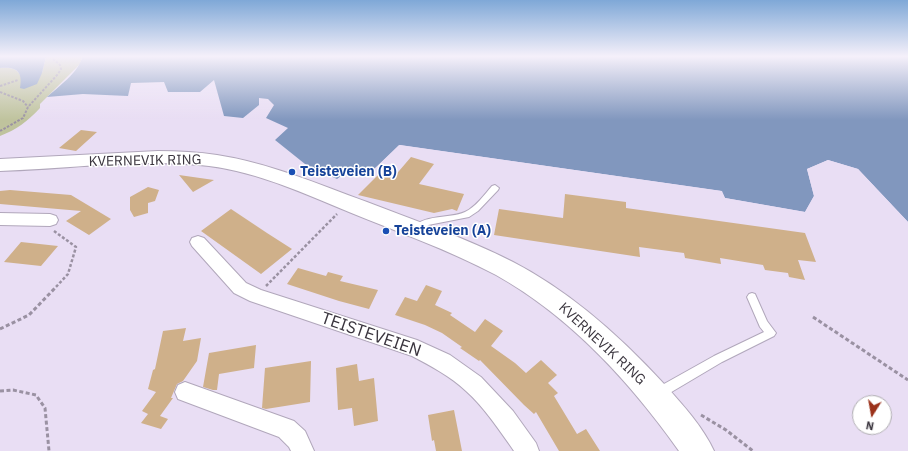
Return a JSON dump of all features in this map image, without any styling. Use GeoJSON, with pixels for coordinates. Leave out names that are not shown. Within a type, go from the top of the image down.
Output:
{"type":"FeatureCollection","features":[{"type":"Feature","properties":{"kind":"main road","name":"KVERNEVIK RING"},"geometry":{"type":"LineString","coordinates":[[0,165],[152,158],[211,160],[276,176],[489,260],[551,297],[584,323],[613,349],[656,395],[698,451]]}},
{"type":"Feature","properties":{"kind":"street"},"geometry":{"type":"LineString","coordinates":[[0,219],[45,220]]}},
{"type":"Feature","properties":{"kind":"street","name":"TEISTEVEIEN"},"geometry":{"type":"LineString","coordinates":[[198,242],[240,288],[256,296],[417,349],[443,362],[474,384],[505,419],[528,451]]}},
{"type":"Feature","properties":{"kind":"street"},"geometry":{"type":"LineString","coordinates":[[185,392],[286,428],[296,439],[303,451]]}},
{"type":"Feature","properties":{"kind":"lane"},"geometry":{"type":"LineString","coordinates":[[415,230],[421,224],[466,215],[475,209],[494,188]]}},
{"type":"Feature","properties":{"kind":"lane"},"geometry":{"type":"LineString","coordinates":[[656,395],[718,359],[771,333],[763,324],[752,297]]}},
{"type":"Feature","properties":{"kind":"path"},"geometry":{"type":"LineString","coordinates":[[0,131],[23,118],[28,107],[53,78]]}},
{"type":"Feature","properties":{"kind":"path"},"geometry":{"type":"LineString","coordinates":[[0,86],[18,80]]}},
{"type":"Feature","properties":{"kind":"path"},"geometry":{"type":"LineString","coordinates":[[0,92],[23,101],[28,107]]}},
{"type":"Feature","properties":{"kind":"path"},"geometry":{"type":"LineString","coordinates":[[332,210],[344,217]]}},
{"type":"Feature","properties":{"kind":"path"},"geometry":{"type":"LineString","coordinates":[[256,296],[313,236],[337,214]]}},
{"type":"Feature","properties":{"kind":"path"},"geometry":{"type":"LineString","coordinates":[[0,329],[29,315],[68,274],[76,247],[45,220]]}},
{"type":"Feature","properties":{"kind":"path"},"geometry":{"type":"LineString","coordinates":[[813,317],[908,380]]}},
{"type":"Feature","properties":{"kind":"path"},"geometry":{"type":"LineString","coordinates":[[0,391],[13,390],[36,395],[45,408],[49,451]]}},
{"type":"Feature","properties":{"kind":"path"},"geometry":{"type":"LineString","coordinates":[[698,414],[726,430],[753,451]]}},
{"type":"Feature","properties":{"kind":"green space"},"geometry":{"type":"Polygon","coordinates":[[[0,78],[66,78],[40,104],[40,108],[26,121],[17,128],[0,136],[0,78]]]}},
{"type":"Feature","properties":{"kind":"water"},"geometry":{"type":"Polygon","coordinates":[[[21,78],[40,78],[37,84],[24,89],[20,88],[21,78]]]}},
{"type":"Feature","properties":{"kind":"water"},"geometry":{"type":"Polygon","coordinates":[[[68,78],[908,78],[908,222],[858,169],[828,160],[807,169],[814,196],[805,212],[725,198],[721,191],[400,145],[370,173],[353,167],[337,179],[305,164],[275,140],[288,128],[266,118],[274,105],[268,99],[259,98],[259,105],[243,118],[224,116],[214,80],[200,92],[168,92],[164,82],[131,83],[128,96],[83,94],[47,97],[68,78]]]}},
{"type":"Feature","properties":{"kind":"pier"},"geometry":{"type":"Polygon","coordinates":[[[399,145],[722,191],[725,198],[805,212],[814,196],[807,169],[828,160],[858,169],[908,222],[908,224],[856,171],[828,162],[810,171],[816,197],[805,214],[724,200],[720,193],[400,147],[372,174],[370,173],[399,145]]]}},
{"type":"Feature","properties":{"kind":"building"},"geometry":{"type":"Polygon","coordinates":[[[81,130],[97,132],[76,151],[59,148],[81,130]]]}},
{"type":"Feature","properties":{"kind":"building"},"geometry":{"type":"Polygon","coordinates":[[[411,157],[434,164],[419,184],[464,194],[457,211],[452,209],[434,213],[358,195],[378,175],[393,178],[411,157]]]}},
{"type":"Feature","properties":{"kind":"building"},"geometry":{"type":"Polygon","coordinates":[[[179,175],[214,180],[193,192],[179,175]]]}},
{"type":"Feature","properties":{"kind":"building"},"geometry":{"type":"Polygon","coordinates":[[[148,187],[159,190],[155,201],[148,203],[148,213],[134,217],[130,210],[130,197],[148,187]]]}},
{"type":"Feature","properties":{"kind":"building"},"geometry":{"type":"Polygon","coordinates":[[[10,190],[71,195],[111,219],[89,235],[66,221],[81,211],[0,204],[0,191],[10,190]]]}},
{"type":"Feature","properties":{"kind":"building"},"geometry":{"type":"Polygon","coordinates":[[[565,194],[626,202],[626,208],[805,233],[816,262],[798,260],[805,280],[789,277],[788,273],[765,270],[763,265],[720,258],[721,264],[685,258],[684,253],[639,247],[640,257],[494,235],[499,209],[563,218],[565,194]]]}},
{"type":"Feature","properties":{"kind":"building"},"geometry":{"type":"Polygon","coordinates":[[[231,209],[292,249],[261,274],[201,231],[231,209]]]}},
{"type":"Feature","properties":{"kind":"building"},"geometry":{"type":"Polygon","coordinates":[[[21,242],[58,246],[41,266],[4,262],[21,242]]]}},
{"type":"Feature","properties":{"kind":"building"},"geometry":{"type":"Polygon","coordinates":[[[298,268],[326,276],[328,272],[343,276],[340,281],[378,290],[369,309],[339,301],[287,284],[298,268]]]}},
{"type":"Feature","properties":{"kind":"building"},"geometry":{"type":"Polygon","coordinates":[[[426,285],[442,291],[435,305],[452,313],[450,315],[475,332],[485,319],[503,331],[491,346],[526,373],[541,360],[557,375],[548,383],[558,393],[554,396],[577,434],[586,429],[600,451],[559,451],[536,412],[534,414],[524,405],[480,360],[479,361],[460,348],[462,347],[442,333],[425,325],[395,315],[405,297],[417,301],[426,285]]]}},
{"type":"Feature","properties":{"kind":"building"},"geometry":{"type":"Polygon","coordinates":[[[186,328],[183,341],[201,338],[197,361],[183,381],[177,384],[171,398],[173,398],[160,416],[168,419],[161,429],[141,423],[148,414],[142,411],[156,392],[148,389],[153,370],[155,369],[163,331],[186,328]]]}},
{"type":"Feature","properties":{"kind":"building"},"geometry":{"type":"Polygon","coordinates":[[[256,345],[254,368],[219,374],[217,390],[203,387],[209,353],[256,345]]]}},
{"type":"Feature","properties":{"kind":"building"},"geometry":{"type":"Polygon","coordinates":[[[311,361],[310,402],[266,409],[262,408],[265,368],[311,361]]]}},
{"type":"Feature","properties":{"kind":"building"},"geometry":{"type":"Polygon","coordinates":[[[357,364],[359,381],[374,378],[378,421],[354,426],[352,408],[338,410],[336,368],[357,364]]]}},
{"type":"Feature","properties":{"kind":"building"},"geometry":{"type":"Polygon","coordinates":[[[454,410],[462,451],[436,451],[434,440],[432,441],[428,415],[454,410]]]}},
{"type":"Feature","properties":{"kind":"place","name":"Teisteveien (B)"},"geometry":{"type":"Point","coordinates":[292,172]}},
{"type":"Feature","properties":{"kind":"place","name":"Teisteveien (A)"},"geometry":{"type":"Point","coordinates":[386,231]}}]}
